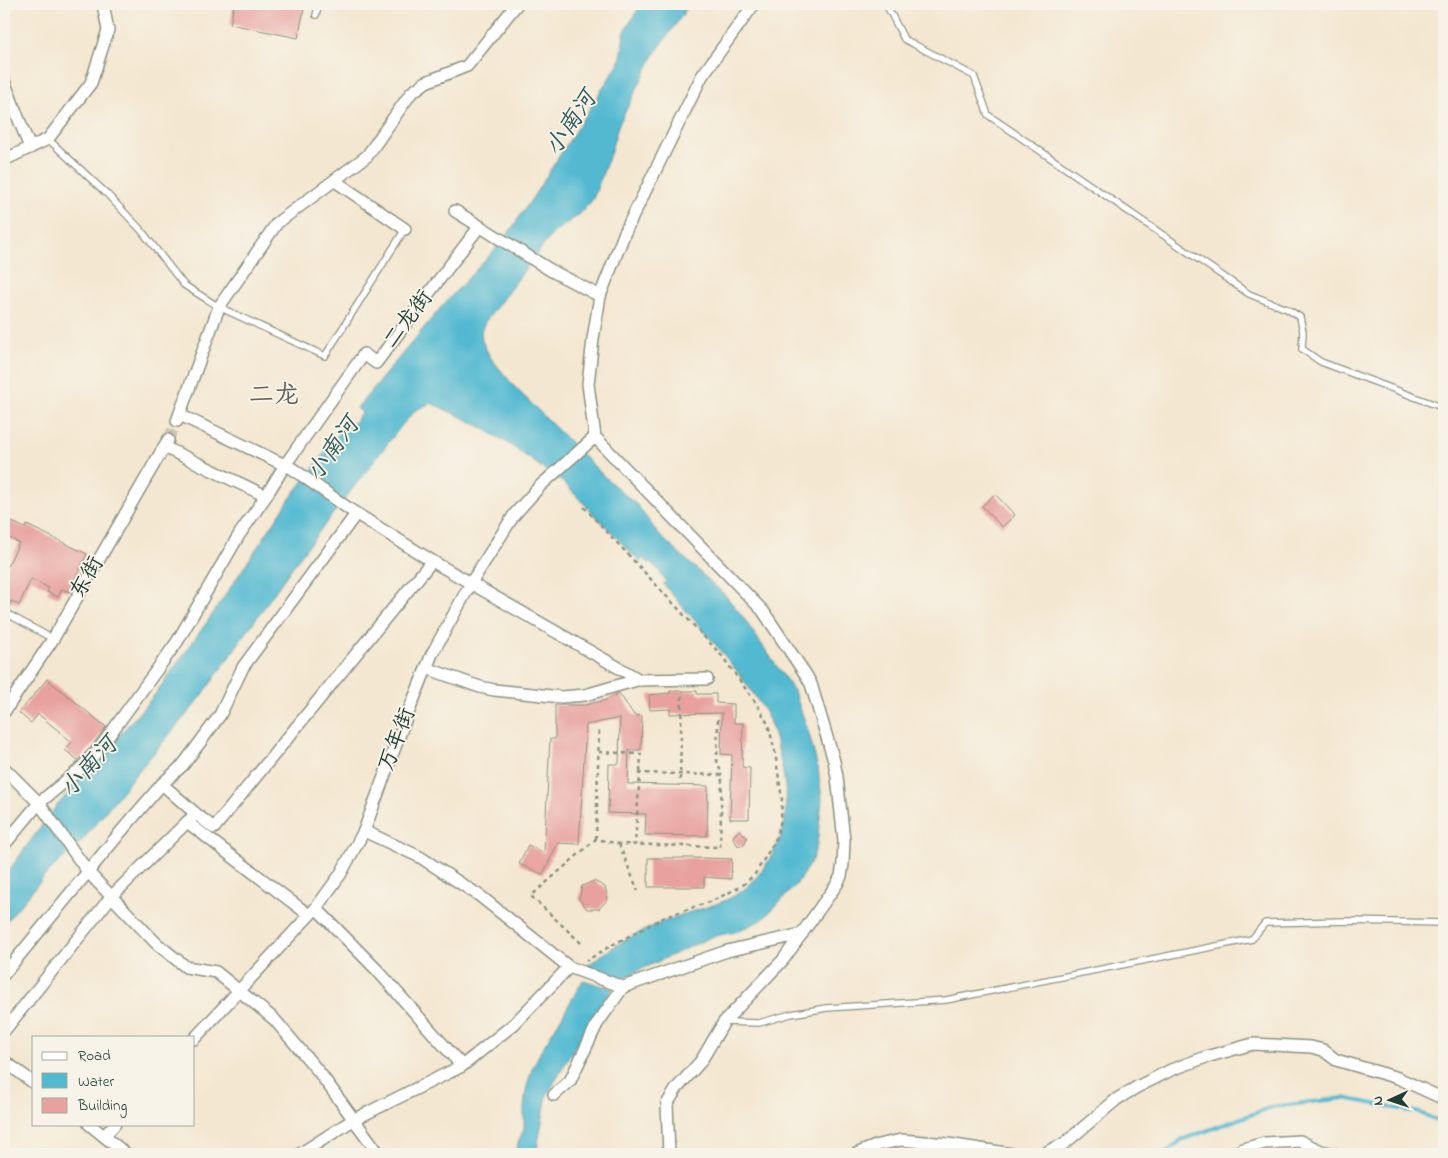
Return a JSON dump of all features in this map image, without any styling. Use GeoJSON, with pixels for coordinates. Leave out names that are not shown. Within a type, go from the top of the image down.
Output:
{"type":"FeatureCollection","features":[{"type":"Feature","properties":{"kind":"street"},"geometry":{"type":"LineString","coordinates":[[4,160],[48,139],[91,83],[108,30],[103,4]]}},
{"type":"Feature","properties":{"kind":"street"},"geometry":{"type":"LineString","coordinates":[[517,4],[467,66],[426,82],[412,93],[367,156],[277,223],[219,307],[179,418],[289,467],[354,512],[432,561],[640,680]]}},
{"type":"Feature","properties":{"kind":"street"},"geometry":{"type":"LineString","coordinates":[[669,1154],[666,1104],[677,1088],[701,1061],[724,1022],[782,960],[837,884],[841,876],[844,848],[834,762],[811,684],[800,664],[763,611],[596,437],[588,384],[600,296],[625,232],[702,76],[754,4]]}},
{"type":"Feature","properties":{"kind":"street"},"geometry":{"type":"LineString","coordinates":[[4,81],[30,148]]}},
{"type":"Feature","properties":{"kind":"street"},"geometry":{"type":"LineString","coordinates":[[335,181],[404,229]]}},
{"type":"Feature","properties":{"kind":"street"},"geometry":{"type":"LineString","coordinates":[[456,211],[552,271],[600,296]]}},
{"type":"Feature","properties":{"kind":"street","name":"二龙街"},"geometry":{"type":"LineString","coordinates":[[289,467],[364,354],[376,363],[479,227]]}},
{"type":"Feature","properties":{"kind":"street","name":"万年街"},"geometry":{"type":"LineString","coordinates":[[195,1038],[312,912],[340,875],[364,831],[432,654],[471,583],[514,514],[540,486],[596,437]]}},
{"type":"Feature","properties":{"kind":"street","name":"东街"},"geometry":{"type":"LineString","coordinates":[[4,712],[53,639],[166,443],[266,496]]}},
{"type":"Feature","properties":{"kind":"street"},"geometry":{"type":"LineString","coordinates":[[4,845],[39,803],[79,770],[97,752],[177,642],[239,535],[289,467]]}},
{"type":"Feature","properties":{"kind":"street"},"geometry":{"type":"LineString","coordinates":[[4,974],[124,828],[162,784],[183,765],[216,722],[244,667],[354,512]]}},
{"type":"Feature","properties":{"kind":"street"},"geometry":{"type":"LineString","coordinates":[[162,784],[214,828],[432,561]]}},
{"type":"Feature","properties":{"kind":"street"},"geometry":{"type":"LineString","coordinates":[[426,668],[480,687],[561,697],[586,695],[640,680],[707,679]]}},
{"type":"Feature","properties":{"kind":"street"},"geometry":{"type":"LineString","coordinates":[[4,768],[39,803],[88,872],[156,943],[181,965],[192,969],[216,972],[274,1019],[319,1072],[379,1154]]}},
{"type":"Feature","properties":{"kind":"street"},"geometry":{"type":"LineString","coordinates":[[4,1031],[111,897],[196,814]]}},
{"type":"Feature","properties":{"kind":"street"},"geometry":{"type":"LineString","coordinates":[[187,822],[312,912],[378,971],[462,1066]]}},
{"type":"Feature","properties":{"kind":"street"},"geometry":{"type":"LineString","coordinates":[[364,831],[420,857],[480,896],[575,967],[623,987]]}},
{"type":"Feature","properties":{"kind":"street"},"geometry":{"type":"LineString","coordinates":[[554,1095],[570,1081],[597,1024],[623,987],[727,951],[802,934]]}},
{"type":"Feature","properties":{"kind":"street"},"geometry":{"type":"LineString","coordinates":[[300,1154],[353,1120],[462,1066],[514,1024],[575,967]]}},
{"type":"Feature","properties":{"kind":"street"},"geometry":{"type":"LineString","coordinates":[[1043,1154],[1065,1143],[1118,1099],[1137,1087],[1171,1070],[1206,1057],[1253,1044],[1311,1046],[1323,1050],[1336,1060],[1398,1078],[1444,1098]]}},
{"type":"Feature","properties":{"kind":"street"},"geometry":{"type":"LineString","coordinates":[[4,1061],[32,1082]]}},
{"type":"Feature","properties":{"kind":"street"},"geometry":{"type":"LineString","coordinates":[[92,1126],[126,1154]]}},
{"type":"Feature","properties":{"kind":"street"},"geometry":{"type":"LineString","coordinates":[[104,1136],[113,1126]]}},
{"type":"Feature","properties":{"kind":"street"},"geometry":{"type":"LineString","coordinates":[[856,1154],[878,1145],[901,1140],[948,1144],[1012,1154]]}},
{"type":"Feature","properties":{"kind":"street"},"geometry":{"type":"LineString","coordinates":[[1235,1154],[1243,1149],[1264,1144],[1300,1141],[1321,1152],[1335,1154]]}},
{"type":"Feature","properties":{"kind":"lane"},"geometry":{"type":"LineString","coordinates":[[316,15],[319,4]]}},
{"type":"Feature","properties":{"kind":"lane"},"geometry":{"type":"LineString","coordinates":[[886,4],[904,39],[974,76],[988,115],[1250,294],[1287,309],[1300,317],[1303,332],[1302,349],[1322,362],[1444,408]]}},
{"type":"Feature","properties":{"kind":"lane"},"geometry":{"type":"LineString","coordinates":[[48,139],[107,194],[141,230],[184,285],[219,307],[325,356],[404,229]]}},
{"type":"Feature","properties":{"kind":"lane"},"geometry":{"type":"LineString","coordinates":[[4,612],[53,639]]}},
{"type":"Feature","properties":{"kind":"lane"},"geometry":{"type":"LineString","coordinates":[[724,1022],[759,1024],[791,1014],[827,1008],[946,1000],[1252,939],[1265,923],[1345,921],[1444,923]]}},
{"type":"Feature","properties":{"kind":"path"},"geometry":{"type":"LineString","coordinates":[[575,967],[665,917],[721,897],[742,886],[755,874],[776,841],[782,815],[779,770],[768,724],[756,703],[722,656],[584,507]]}},
{"type":"Feature","properties":{"kind":"path"},"geometry":{"type":"LineString","coordinates":[[680,780],[683,680]]}},
{"type":"Feature","properties":{"kind":"path"},"geometry":{"type":"LineString","coordinates":[[596,839],[619,844],[720,847],[722,775],[717,761],[718,719]]}},
{"type":"Feature","properties":{"kind":"path"},"geometry":{"type":"LineString","coordinates":[[581,943],[531,896],[596,839],[600,730]]}},
{"type":"Feature","properties":{"kind":"path"},"geometry":{"type":"LineString","coordinates":[[599,752],[641,754],[635,844]]}},
{"type":"Feature","properties":{"kind":"path"},"geometry":{"type":"LineString","coordinates":[[640,772],[722,775]]}},
{"type":"Feature","properties":{"kind":"path"},"geometry":{"type":"LineString","coordinates":[[619,844],[638,891]]}},
{"type":"Feature","properties":{"kind":"water","name":"小南河"},"geometry":{"type":"Polygon","coordinates":[[[641,4],[690,4],[654,55],[618,126],[610,154],[593,199],[580,214],[553,233],[485,322],[481,331],[482,341],[490,357],[513,385],[608,480],[638,506],[659,535],[724,594],[740,613],[794,691],[808,730],[818,768],[822,799],[817,844],[812,860],[796,885],[762,920],[735,932],[711,937],[620,979],[586,967],[625,940],[646,929],[731,898],[745,889],[756,878],[771,857],[784,826],[786,799],[782,766],[776,743],[769,720],[748,686],[707,634],[663,584],[666,581],[660,574],[661,572],[643,558],[640,562],[564,483],[506,442],[470,421],[431,403],[416,410],[402,425],[298,559],[199,700],[81,842],[49,871],[4,924],[4,877],[54,809],[153,697],[210,618],[289,500],[347,423],[351,426],[362,413],[357,408],[443,305],[504,240],[620,61],[624,33],[641,4]]]}},
{"type":"Feature","properties":{"kind":"water"},"geometry":{"type":"Polygon","coordinates":[[[583,980],[613,989],[599,1006],[547,1095],[536,1154],[514,1154],[524,1128],[526,1090],[532,1069],[583,980]]]}},
{"type":"Feature","properties":{"kind":"building"},"geometry":{"type":"Polygon","coordinates":[[[234,4],[305,4],[298,38],[230,24],[234,4]]]}},
{"type":"Feature","properties":{"kind":"building"},"geometry":{"type":"Polygon","coordinates":[[[995,494],[1015,515],[1002,527],[982,506],[995,494]]]}},
{"type":"Feature","properties":{"kind":"building"},"geometry":{"type":"Polygon","coordinates":[[[4,518],[25,528],[27,525],[87,554],[69,592],[62,589],[58,597],[47,592],[49,588],[31,579],[19,605],[11,601],[8,609],[4,607],[4,573],[19,543],[4,535],[4,518]]]}},
{"type":"Feature","properties":{"kind":"building"},"geometry":{"type":"Polygon","coordinates":[[[47,679],[106,727],[91,747],[78,760],[65,750],[72,742],[38,714],[31,723],[19,713],[47,679]]]}},
{"type":"Feature","properties":{"kind":"building"},"geometry":{"type":"Polygon","coordinates":[[[670,691],[697,691],[697,694],[716,694],[716,703],[734,704],[734,723],[743,723],[742,767],[750,768],[749,819],[730,819],[732,755],[721,754],[722,713],[670,714],[670,709],[650,710],[649,695],[670,693],[670,691]]]}},
{"type":"Feature","properties":{"kind":"building"},"geometry":{"type":"Polygon","coordinates":[[[619,693],[634,715],[642,716],[641,750],[629,750],[628,784],[708,786],[707,836],[645,835],[646,814],[608,813],[609,764],[619,764],[620,718],[586,725],[579,844],[558,843],[542,876],[542,874],[519,864],[528,845],[544,853],[550,739],[555,739],[555,705],[585,705],[606,700],[619,693]]]}},
{"type":"Feature","properties":{"kind":"building"},"geometry":{"type":"Polygon","coordinates":[[[740,830],[747,838],[744,845],[738,846],[733,838],[740,830]]]}},
{"type":"Feature","properties":{"kind":"building"},"geometry":{"type":"Polygon","coordinates":[[[648,858],[732,859],[731,879],[704,877],[704,887],[648,887],[648,858]]]}},
{"type":"Feature","properties":{"kind":"building"},"geometry":{"type":"Polygon","coordinates":[[[594,881],[605,887],[608,899],[599,909],[587,909],[579,899],[582,886],[594,881]]]}},
{"type":"Feature","properties":{"kind":"waterway"},"geometry":{"type":"LineString","coordinates":[[1165,1154],[1181,1140],[1272,1107],[1344,1098],[1420,1113],[1444,1123]]}},
{"type":"Feature","properties":{"kind":"tunnel"},"geometry":{"type":"LineString","coordinates":[[168,440],[177,421]]}},
{"type":"Feature","properties":{"kind":"district","name":"二龙"},"geometry":{"type":"Point","coordinates":[274,396]}}]}
